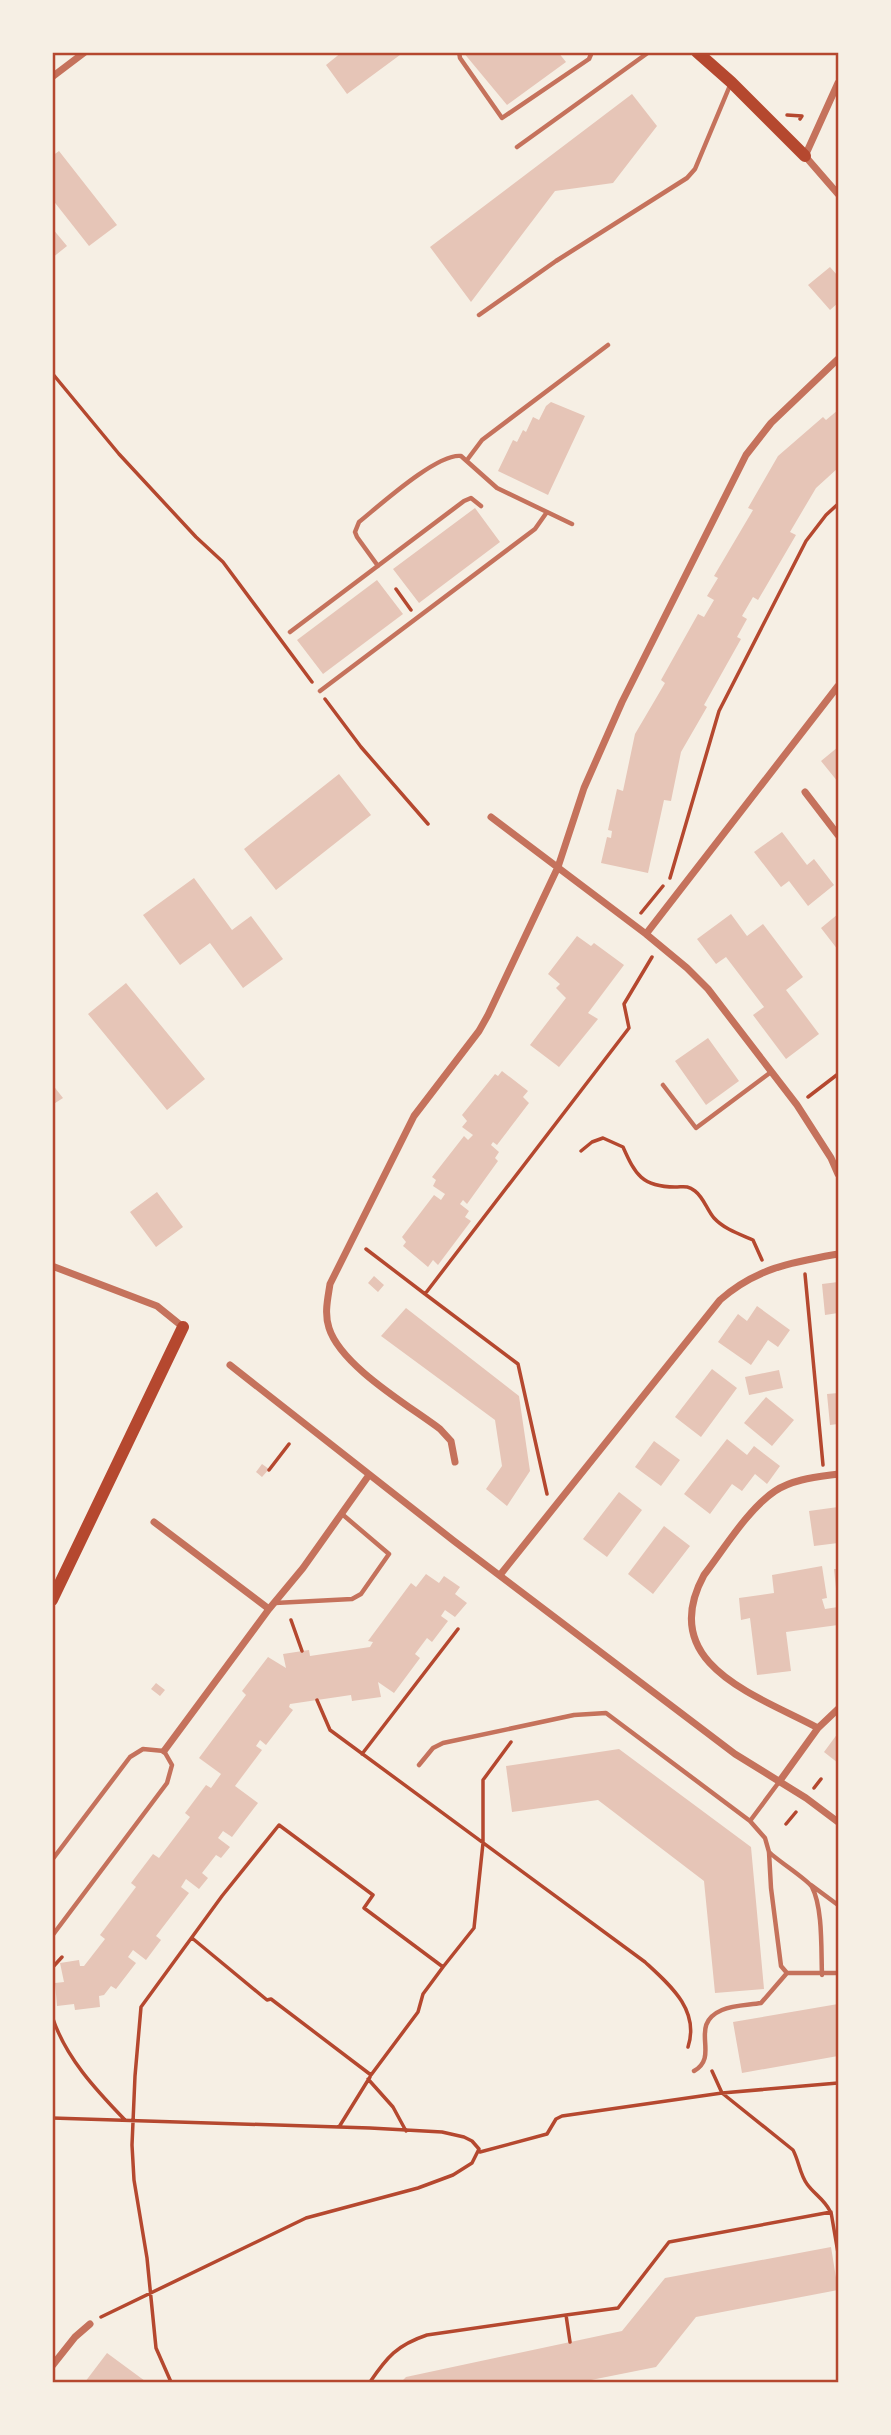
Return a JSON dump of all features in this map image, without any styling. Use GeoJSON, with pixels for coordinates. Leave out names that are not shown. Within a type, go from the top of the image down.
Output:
{"type":"FeatureCollection","features":[{"type":"Feature","properties":{"kind":"main road"},"geometry":{"type":"LineString","coordinates":[[698,52],[804,156]]}},
{"type":"Feature","properties":{"kind":"main road"},"geometry":{"type":"LineString","coordinates":[[52,1600],[183,1327]]}},
{"type":"Feature","properties":{"kind":"street"},"geometry":{"type":"LineString","coordinates":[[52,77],[85,52]]}},
{"type":"Feature","properties":{"kind":"street"},"geometry":{"type":"LineString","coordinates":[[838,83],[804,156],[838,194]]}},
{"type":"Feature","properties":{"kind":"street"},"geometry":{"type":"LineString","coordinates":[[455,1462],[451,1441],[440,1429],[355,1366],[337,1344],[329,1328],[326,1309],[330,1284],[414,1116],[479,1031],[488,1015],[558,867],[584,788],[622,702],[747,455],[782,410],[838,359]]}},
{"type":"Feature","properties":{"kind":"street"},"geometry":{"type":"LineString","coordinates":[[646,934],[838,686]]}},
{"type":"Feature","properties":{"kind":"street"},"geometry":{"type":"LineString","coordinates":[[805,792],[838,835]]}},
{"type":"Feature","properties":{"kind":"street"},"geometry":{"type":"LineString","coordinates":[[491,817],[646,934],[708,989],[804,1115],[838,1174]]}},
{"type":"Feature","properties":{"kind":"street"},"geometry":{"type":"LineString","coordinates":[[500,1575],[720,1300],[736,1286],[760,1272],[838,1254]]}},
{"type":"Feature","properties":{"kind":"street"},"geometry":{"type":"LineString","coordinates":[[52,1266],[157,1306],[183,1327]]}},
{"type":"Feature","properties":{"kind":"street"},"geometry":{"type":"LineString","coordinates":[[230,1365],[369,1475],[750,1765],[806,1798],[838,1822]]}},
{"type":"Feature","properties":{"kind":"street"},"geometry":{"type":"LineString","coordinates":[[818,1728],[723,1678],[699,1647],[693,1629],[692,1613],[698,1586],[704,1575],[759,1504],[776,1490],[804,1479],[838,1474]]}},
{"type":"Feature","properties":{"kind":"street"},"geometry":{"type":"LineString","coordinates":[[164,1751],[303,1568],[369,1475]]}},
{"type":"Feature","properties":{"kind":"street"},"geometry":{"type":"LineString","coordinates":[[154,1522],[272,1606]]}},
{"type":"Feature","properties":{"kind":"street"},"geometry":{"type":"LineString","coordinates":[[779,1782],[818,1728],[838,1709]]}},
{"type":"Feature","properties":{"kind":"street"},"geometry":{"type":"LineString","coordinates":[[52,2366],[90,2323]]}},
{"type":"Feature","properties":{"kind":"lane"},"geometry":{"type":"LineString","coordinates":[[459,52],[460,58],[502,118],[589,59],[592,52]]}},
{"type":"Feature","properties":{"kind":"lane"},"geometry":{"type":"LineString","coordinates":[[517,147],[649,52]]}},
{"type":"Feature","properties":{"kind":"lane"},"geometry":{"type":"LineString","coordinates":[[479,315],[556,261],[687,178],[695,169],[731,82]]}},
{"type":"Feature","properties":{"kind":"lane"},"geometry":{"type":"LineString","coordinates":[[467,460],[482,440],[608,345]]}},
{"type":"Feature","properties":{"kind":"lane"},"geometry":{"type":"LineString","coordinates":[[378,566],[357,537],[355,532],[359,522],[442,459],[455,455],[467,460],[497,488],[572,524]]}},
{"type":"Feature","properties":{"kind":"lane"},"geometry":{"type":"LineString","coordinates":[[290,632],[464,501],[471,498],[481,506]]}},
{"type":"Feature","properties":{"kind":"lane"},"geometry":{"type":"LineString","coordinates":[[320,691],[535,529],[547,512]]}},
{"type":"Feature","properties":{"kind":"lane"},"geometry":{"type":"LineString","coordinates":[[663,1085],[696,1128],[772,1072]]}},
{"type":"Feature","properties":{"kind":"lane"},"geometry":{"type":"LineString","coordinates":[[272,1606],[352,1599],[361,1594],[388,1557],[388,1552],[341,1514]]}},
{"type":"Feature","properties":{"kind":"lane"},"geometry":{"type":"LineString","coordinates":[[419,1765],[433,1748],[443,1743],[574,1715],[606,1713],[750,1821],[765,1838],[769,1852],[781,1966],[787,1973],[838,1973]]}},
{"type":"Feature","properties":{"kind":"lane"},"geometry":{"type":"LineString","coordinates":[[52,1860],[130,1756],[142,1749],[164,1751],[172,1765],[167,1783],[52,1936]]}},
{"type":"Feature","properties":{"kind":"lane"},"geometry":{"type":"LineString","coordinates":[[750,1821],[779,1782]]}},
{"type":"Feature","properties":{"kind":"lane"},"geometry":{"type":"LineString","coordinates":[[769,1852],[786,1868],[838,1905]]}},
{"type":"Feature","properties":{"kind":"lane"},"geometry":{"type":"LineString","coordinates":[[811,1885],[818,1912],[822,1975]]}},
{"type":"Feature","properties":{"kind":"lane"},"geometry":{"type":"LineString","coordinates":[[694,2071],[701,2067],[706,2058],[704,2033],[709,2019],[726,2008],[761,2003],[787,1973]]}},
{"type":"Feature","properties":{"kind":"path"},"geometry":{"type":"LineString","coordinates":[[782,114],[802,116],[800,119]]}},
{"type":"Feature","properties":{"kind":"path"},"geometry":{"type":"LineString","coordinates":[[52,373],[119,454],[196,537],[223,562],[361,747],[428,824]]}},
{"type":"Feature","properties":{"kind":"path"},"geometry":{"type":"LineString","coordinates":[[637,916],[671,877],[719,711],[806,541],[838,504]]}},
{"type":"Feature","properties":{"kind":"path"},"geometry":{"type":"LineString","coordinates":[[396,589],[408,605]]}},
{"type":"Feature","properties":{"kind":"path"},"geometry":{"type":"LineString","coordinates":[[425,1294],[629,1028],[624,1004],[653,955]]}},
{"type":"Feature","properties":{"kind":"path"},"geometry":{"type":"LineString","coordinates":[[803,1100],[838,1074]]}},
{"type":"Feature","properties":{"kind":"path"},"geometry":{"type":"LineString","coordinates":[[581,1151],[592,1142],[603,1138],[613,1140],[623,1147],[634,1171],[644,1180],[657,1185],[686,1185],[698,1193],[713,1218],[753,1240],[762,1259]]}},
{"type":"Feature","properties":{"kind":"path"},"geometry":{"type":"LineString","coordinates":[[366,1249],[518,1364],[548,1497]]}},
{"type":"Feature","properties":{"kind":"path"},"geometry":{"type":"LineString","coordinates":[[803,1261],[824,1476]]}},
{"type":"Feature","properties":{"kind":"path"},"geometry":{"type":"LineString","coordinates":[[269,1470],[289,1444]]}},
{"type":"Feature","properties":{"kind":"path"},"geometry":{"type":"LineString","coordinates":[[291,1620],[302,1651]]}},
{"type":"Feature","properties":{"kind":"path"},"geometry":{"type":"LineString","coordinates":[[362,1754],[458,1629]]}},
{"type":"Feature","properties":{"kind":"path"},"geometry":{"type":"LineString","coordinates":[[317,1700],[330,1730],[645,1962],[675,1989],[690,2022],[692,2035],[688,2047]]}},
{"type":"Feature","properties":{"kind":"path"},"geometry":{"type":"LineString","coordinates":[[339,2127],[370,2077],[418,2012],[423,1994],[474,1928],[483,1843],[483,1780],[506,1747],[527,1726]]}},
{"type":"Feature","properties":{"kind":"path"},"geometry":{"type":"LineString","coordinates":[[812,1791],[821,1779]]}},
{"type":"Feature","properties":{"kind":"path"},"geometry":{"type":"LineString","coordinates":[[786,1824],[796,1812]]}},
{"type":"Feature","properties":{"kind":"path"},"geometry":{"type":"LineString","coordinates":[[173,2382],[156,2348],[134,2180],[133,2120],[141,2007],[279,1825],[373,1895],[364,1908],[443,1967]]}},
{"type":"Feature","properties":{"kind":"path"},"geometry":{"type":"LineString","coordinates":[[192,1937],[267,2000],[271,1999],[370,2077],[393,2107],[406,2131]]}},
{"type":"Feature","properties":{"kind":"path"},"geometry":{"type":"LineString","coordinates":[[52,1968],[62,1957]]}},
{"type":"Feature","properties":{"kind":"path"},"geometry":{"type":"LineString","coordinates":[[52,2016],[58,2035],[83,2072],[125,2120]]}},
{"type":"Feature","properties":{"kind":"path"},"geometry":{"type":"LineString","coordinates":[[711,2070],[722,2093],[793,2150],[804,2181],[827,2204],[831,2212],[838,2253]]}},
{"type":"Feature","properties":{"kind":"path"},"geometry":{"type":"LineString","coordinates":[[90,2323],[113,2309],[195,2273],[306,2218],[418,2188],[453,2175],[472,2163],[479,2152],[547,2134],[556,2119],[562,2116],[722,2093],[838,2083]]}},
{"type":"Feature","properties":{"kind":"path"},"geometry":{"type":"LineString","coordinates":[[52,2118],[339,2127],[457,2135],[472,2140],[479,2152]]}},
{"type":"Feature","properties":{"kind":"path"},"geometry":{"type":"LineString","coordinates":[[370,2382],[384,2362],[406,2342],[427,2335],[618,2308],[669,2242],[831,2212]]}},
{"type":"Feature","properties":{"kind":"path"},"geometry":{"type":"LineString","coordinates":[[566,2315],[570,2342]]}},
{"type":"Feature","properties":{"kind":"building"},"geometry":{"type":"Polygon","coordinates":[[[342,52],[404,52],[347,94],[326,65],[342,52]]]}},
{"type":"Feature","properties":{"kind":"building"},"geometry":{"type":"Polygon","coordinates":[[[463,52],[558,52],[566,62],[507,105],[463,52]]]}},
{"type":"Feature","properties":{"kind":"building"},"geometry":{"type":"Polygon","coordinates":[[[632,94],[657,126],[613,183],[555,191],[471,302],[430,247],[632,94]]]}},
{"type":"Feature","properties":{"kind":"building"},"geometry":{"type":"Polygon","coordinates":[[[59,151],[117,225],[89,246],[52,199],[52,156],[59,151]]]}},
{"type":"Feature","properties":{"kind":"building"},"geometry":{"type":"Polygon","coordinates":[[[52,228],[67,246],[52,258],[52,228]]]}},
{"type":"Feature","properties":{"kind":"building"},"geometry":{"type":"Polygon","coordinates":[[[830,267],[838,276],[838,303],[830,310],[808,285],[830,267]]]}},
{"type":"Feature","properties":{"kind":"building"},"geometry":{"type":"Polygon","coordinates":[[[551,402],[585,416],[548,495],[498,471],[513,440],[517,442],[523,430],[526,432],[533,417],[539,420],[551,402]]]}},
{"type":"Feature","properties":{"kind":"building"},"geometry":{"type":"Polygon","coordinates":[[[838,410],[838,468],[816,488],[790,532],[796,535],[758,600],[753,597],[742,616],[747,619],[737,637],[741,639],[681,752],[671,801],[664,800],[648,873],[601,863],[607,837],[611,838],[612,831],[608,830],[617,789],[623,791],[635,734],[665,683],[661,680],[698,614],[704,617],[714,600],[707,596],[718,578],[714,576],[753,510],[748,508],[778,456],[823,417],[826,420],[838,410]]]}},
{"type":"Feature","properties":{"kind":"building"},"geometry":{"type":"Polygon","coordinates":[[[475,508],[500,542],[419,603],[393,569],[475,508]]]}},
{"type":"Feature","properties":{"kind":"building"},"geometry":{"type":"Polygon","coordinates":[[[377,580],[403,614],[323,674],[297,640],[377,580]]]}},
{"type":"Feature","properties":{"kind":"building"},"geometry":{"type":"Polygon","coordinates":[[[838,747],[838,782],[821,761],[838,747]]]}},
{"type":"Feature","properties":{"kind":"building"},"geometry":{"type":"Polygon","coordinates":[[[339,774],[371,815],[276,890],[244,849],[339,774]]]}},
{"type":"Feature","properties":{"kind":"building"},"geometry":{"type":"Polygon","coordinates":[[[782,832],[807,865],[814,859],[834,885],[808,906],[789,881],[781,887],[754,852],[782,832]]]}},
{"type":"Feature","properties":{"kind":"building"},"geometry":{"type":"Polygon","coordinates":[[[194,878],[232,930],[251,916],[283,959],[243,988],[210,943],[180,965],[143,915],[194,878]]]}},
{"type":"Feature","properties":{"kind":"building"},"geometry":{"type":"Polygon","coordinates":[[[731,914],[747,936],[763,924],[803,977],[786,990],[819,1034],[786,1059],[753,1015],[764,1007],[726,957],[716,964],[697,939],[731,914]]]}},
{"type":"Feature","properties":{"kind":"building"},"geometry":{"type":"Polygon","coordinates":[[[838,914],[838,950],[821,928],[838,914]]]}},
{"type":"Feature","properties":{"kind":"building"},"geometry":{"type":"Polygon","coordinates":[[[577,936],[591,946],[594,943],[624,965],[588,1013],[598,1019],[559,1067],[530,1045],[566,998],[556,988],[560,984],[548,974],[577,936]]]}},
{"type":"Feature","properties":{"kind":"building"},"geometry":{"type":"Polygon","coordinates":[[[126,983],[205,1079],[167,1110],[88,1014],[126,983]]]}},
{"type":"Feature","properties":{"kind":"building"},"geometry":{"type":"Polygon","coordinates":[[[708,1038],[739,1081],[706,1105],[675,1061],[708,1038]]]}},
{"type":"Feature","properties":{"kind":"building"},"geometry":{"type":"Polygon","coordinates":[[[502,1071],[528,1091],[523,1097],[529,1103],[497,1145],[493,1142],[491,1145],[499,1152],[495,1158],[498,1161],[467,1204],[463,1200],[460,1204],[469,1211],[465,1217],[471,1221],[438,1265],[433,1260],[428,1267],[403,1246],[406,1242],[402,1237],[434,1195],[441,1200],[445,1194],[433,1186],[436,1180],[432,1177],[464,1136],[468,1140],[473,1135],[462,1127],[467,1121],[462,1115],[495,1074],[498,1076],[502,1071]]]}},
{"type":"Feature","properties":{"kind":"building"},"geometry":{"type":"Polygon","coordinates":[[[52,1084],[63,1098],[52,1105],[52,1084]]]}},
{"type":"Feature","properties":{"kind":"building"},"geometry":{"type":"Polygon","coordinates":[[[157,1192],[183,1227],[156,1247],[130,1212],[157,1192]]]}},
{"type":"Feature","properties":{"kind":"building"},"geometry":{"type":"Polygon","coordinates":[[[374,1276],[384,1285],[378,1292],[368,1283],[374,1276]]]}},
{"type":"Feature","properties":{"kind":"building"},"geometry":{"type":"Polygon","coordinates":[[[838,1282],[838,1313],[825,1315],[822,1284],[838,1282]]]}},
{"type":"Feature","properties":{"kind":"building"},"geometry":{"type":"Polygon","coordinates":[[[757,1306],[790,1330],[778,1347],[768,1340],[751,1365],[718,1342],[738,1314],[747,1321],[757,1306]]]}},
{"type":"Feature","properties":{"kind":"building"},"geometry":{"type":"Polygon","coordinates":[[[406,1308],[519,1396],[530,1471],[507,1506],[486,1489],[502,1466],[495,1420],[381,1336],[406,1308]]]}},
{"type":"Feature","properties":{"kind":"building"},"geometry":{"type":"Polygon","coordinates":[[[712,1369],[737,1388],[701,1437],[675,1417],[712,1369]]]}},
{"type":"Feature","properties":{"kind":"building"},"geometry":{"type":"Polygon","coordinates":[[[779,1370],[783,1388],[749,1395],[745,1377],[779,1370]]]}},
{"type":"Feature","properties":{"kind":"building"},"geometry":{"type":"Polygon","coordinates":[[[838,1393],[838,1424],[830,1425],[827,1394],[838,1393]]]}},
{"type":"Feature","properties":{"kind":"building"},"geometry":{"type":"Polygon","coordinates":[[[766,1397],[794,1420],[772,1446],[744,1423],[766,1397]]]}},
{"type":"Feature","properties":{"kind":"building"},"geometry":{"type":"Polygon","coordinates":[[[727,1439],[747,1455],[754,1446],[780,1466],[767,1484],[755,1474],[742,1491],[732,1484],[710,1514],[684,1494],[727,1439]]]}},
{"type":"Feature","properties":{"kind":"building"},"geometry":{"type":"Polygon","coordinates":[[[654,1441],[680,1460],[661,1486],[635,1467],[654,1441]]]}},
{"type":"Feature","properties":{"kind":"building"},"geometry":{"type":"Polygon","coordinates":[[[262,1464],[269,1469],[262,1477],[256,1472],[262,1464]]]}},
{"type":"Feature","properties":{"kind":"building"},"geometry":{"type":"Polygon","coordinates":[[[619,1492],[642,1510],[607,1557],[583,1539],[619,1492]]]}},
{"type":"Feature","properties":{"kind":"building"},"geometry":{"type":"Polygon","coordinates":[[[838,1507],[838,1543],[814,1546],[809,1511],[838,1507]]]}},
{"type":"Feature","properties":{"kind":"building"},"geometry":{"type":"Polygon","coordinates":[[[664,1526],[690,1546],[653,1594],[628,1574],[664,1526]]]}},
{"type":"Feature","properties":{"kind":"building"},"geometry":{"type":"Polygon","coordinates":[[[822,1566],[827,1598],[822,1599],[825,1609],[838,1607],[838,1625],[786,1632],[791,1671],[757,1675],[750,1618],[741,1620],[739,1598],[774,1593],[772,1575],[822,1566]]]}},
{"type":"Feature","properties":{"kind":"building"},"geometry":{"type":"Polygon","coordinates":[[[834,1569],[838,1569],[837,1598],[834,1569]]]}},
{"type":"Feature","properties":{"kind":"building"},"geometry":{"type":"Polygon","coordinates":[[[426,1574],[439,1583],[444,1576],[460,1587],[455,1594],[467,1603],[455,1617],[445,1610],[441,1616],[448,1621],[432,1642],[427,1638],[415,1654],[420,1658],[394,1693],[378,1682],[381,1697],[352,1701],[351,1695],[290,1704],[289,1707],[293,1710],[266,1745],[260,1740],[256,1746],[262,1750],[235,1786],[258,1803],[232,1837],[223,1831],[218,1838],[230,1847],[221,1858],[216,1855],[202,1873],[208,1878],[199,1889],[186,1879],[181,1887],[189,1893],[156,1936],[161,1940],[146,1960],[133,1950],[128,1957],[136,1963],[116,1989],[111,1986],[104,1995],[99,1996],[100,2007],[75,2010],[74,2004],[57,2006],[55,1983],[64,1982],[60,1963],[79,1960],[80,1966],[84,1966],[105,1939],[100,1935],[136,1887],[131,1883],[153,1854],[159,1858],[190,1817],[185,1813],[206,1785],[211,1788],[221,1774],[199,1758],[246,1695],[242,1691],[268,1657],[286,1668],[283,1654],[309,1650],[310,1656],[370,1647],[373,1642],[368,1641],[411,1583],[416,1587],[426,1574]]]}},
{"type":"Feature","properties":{"kind":"building"},"geometry":{"type":"Polygon","coordinates":[[[156,1683],[165,1690],[160,1696],[151,1689],[156,1683]]]}},
{"type":"Feature","properties":{"kind":"building"},"geometry":{"type":"Polygon","coordinates":[[[838,1733],[838,1763],[824,1752],[838,1733]]]}},
{"type":"Feature","properties":{"kind":"building"},"geometry":{"type":"Polygon","coordinates":[[[619,1749],[751,1847],[764,1989],[715,1993],[704,1881],[598,1800],[512,1812],[506,1766],[619,1749]]]}},
{"type":"Feature","properties":{"kind":"building"},"geometry":{"type":"Polygon","coordinates":[[[838,2004],[838,2056],[742,2073],[733,2022],[838,2004]]]}},
{"type":"Feature","properties":{"kind":"building"},"geometry":{"type":"Polygon","coordinates":[[[831,2247],[838,2290],[696,2317],[656,2367],[581,2382],[401,2382],[406,2377],[622,2331],[665,2278],[831,2247]]]}},
{"type":"Feature","properties":{"kind":"building"},"geometry":{"type":"Polygon","coordinates":[[[107,2353],[145,2381],[85,2382],[107,2353]]]}}]}
